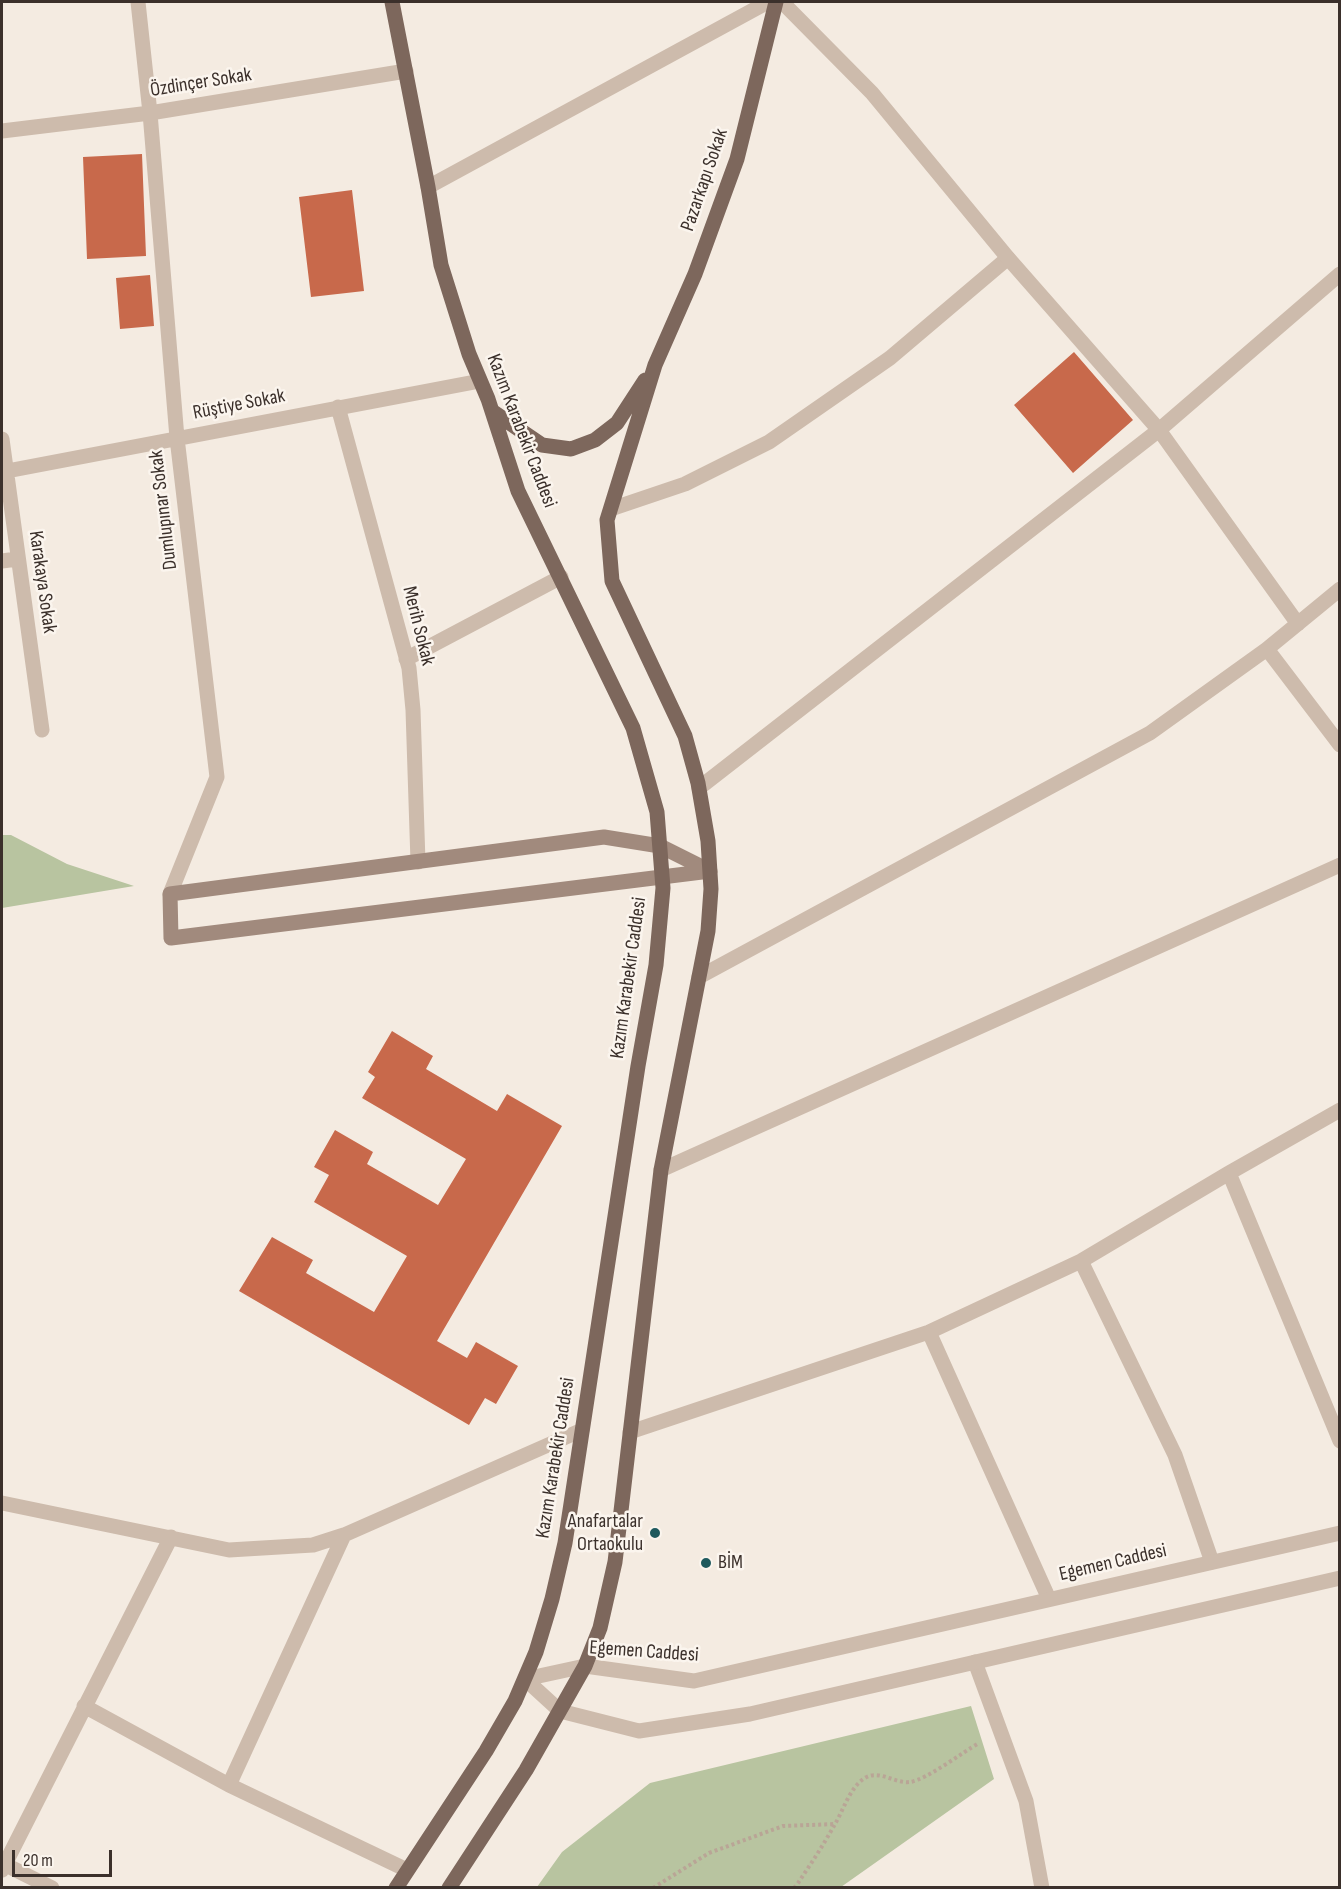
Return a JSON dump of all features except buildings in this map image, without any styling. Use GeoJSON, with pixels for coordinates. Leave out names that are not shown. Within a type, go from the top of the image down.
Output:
{"type":"FeatureCollection","features":[{"type":"Feature","properties":{"kind":"main road","name":"Kazım Karabekir Caddesi"},"geometry":{"type":"LineString","coordinates":[[392,2],[441,265],[469,354],[492,411],[518,491],[633,728],[657,812],[663,888],[656,965],[638,1066],[565,1543],[552,1599],[536,1652],[515,1701],[486,1751],[396,1887]]}},
{"type":"Feature","properties":{"kind":"main road","name":"Pazarkapı Sokak"},"geometry":{"type":"LineString","coordinates":[[654,365],[695,274],[737,159],[776,2]]}},
{"type":"Feature","properties":{"kind":"main road"},"geometry":{"type":"LineString","coordinates":[[492,411],[542,445],[571,449],[595,440],[616,423],[654,365]]}},
{"type":"Feature","properties":{"kind":"main road"},"geometry":{"type":"LineString","coordinates":[[449,1887],[526,1770],[585,1666],[600,1628],[615,1562],[661,1170],[708,931],[711,889],[708,841],[699,788],[685,736],[612,581],[607,520],[654,365]]}},
{"type":"Feature","properties":{"kind":"main road"},"geometry":{"type":"LineString","coordinates":[[604,837],[660,846],[710,871],[171,938],[170,894],[604,837]]}},
{"type":"Feature","properties":{"kind":"street","name":"Dumlupınar Sokak"},"geometry":{"type":"LineString","coordinates":[[138,2],[150,113],[177,438],[217,777],[170,894]]}},
{"type":"Feature","properties":{"kind":"street"},"geometry":{"type":"LineString","coordinates":[[428,187],[768,2]]}},
{"type":"Feature","properties":{"kind":"street"},"geometry":{"type":"LineString","coordinates":[[782,2],[872,93],[1008,258],[1159,430],[1298,624]]}},
{"type":"Feature","properties":{"kind":"street","name":"Özdinçer Sokak"},"geometry":{"type":"LineString","coordinates":[[2,131],[150,113],[406,72]]}},
{"type":"Feature","properties":{"kind":"street"},"geometry":{"type":"LineString","coordinates":[[611,509],[685,484],[769,442],[891,358],[1008,258]]}},
{"type":"Feature","properties":{"kind":"street"},"geometry":{"type":"LineString","coordinates":[[699,788],[1159,430],[1340,274]]}},
{"type":"Feature","properties":{"kind":"street","name":"Rüştiye Sokak"},"geometry":{"type":"LineString","coordinates":[[7,471],[480,381]]}},
{"type":"Feature","properties":{"kind":"street","name":"Merih Sokak"},"geometry":{"type":"LineString","coordinates":[[338,407],[406,659],[413,710],[418,862]]}},
{"type":"Feature","properties":{"kind":"street","name":"Karakaya Sokak"},"geometry":{"type":"LineString","coordinates":[[2,440],[42,730]]}},
{"type":"Feature","properties":{"kind":"street"},"geometry":{"type":"LineString","coordinates":[[2,561],[17,559]]}},
{"type":"Feature","properties":{"kind":"street"},"geometry":{"type":"LineString","coordinates":[[406,659],[561,577]]}},
{"type":"Feature","properties":{"kind":"street"},"geometry":{"type":"LineString","coordinates":[[699,977],[1150,733],[1267,649],[1340,589]]}},
{"type":"Feature","properties":{"kind":"street"},"geometry":{"type":"LineString","coordinates":[[1267,649],[1340,745]]}},
{"type":"Feature","properties":{"kind":"street"},"geometry":{"type":"LineString","coordinates":[[661,1170],[1340,864]]}},
{"type":"Feature","properties":{"kind":"street"},"geometry":{"type":"LineString","coordinates":[[630,1432],[929,1332],[1081,1261],[1340,1110]]}},
{"type":"Feature","properties":{"kind":"street"},"geometry":{"type":"LineString","coordinates":[[1229,1173],[1340,1441]]}},
{"type":"Feature","properties":{"kind":"street"},"geometry":{"type":"LineString","coordinates":[[1081,1261],[1175,1455],[1212,1562]]}},
{"type":"Feature","properties":{"kind":"street"},"geometry":{"type":"LineString","coordinates":[[929,1332],[1049,1599]]}},
{"type":"Feature","properties":{"kind":"street"},"geometry":{"type":"LineString","coordinates":[[4,1509],[171,1537],[229,1550],[312,1545],[344,1535],[582,1430]]}},
{"type":"Feature","properties":{"kind":"street","name":"Egemen Caddesi"},"geometry":{"type":"LineString","coordinates":[[525,1679],[585,1666],[694,1681],[1340,1533]]}},
{"type":"Feature","properties":{"kind":"street"},"geometry":{"type":"LineString","coordinates":[[229,1785],[344,1535]]}},
{"type":"Feature","properties":{"kind":"street"},"geometry":{"type":"LineString","coordinates":[[52,1887],[3,1867],[171,1537]]}},
{"type":"Feature","properties":{"kind":"street"},"geometry":{"type":"LineString","coordinates":[[525,1679],[560,1711],[639,1731],[750,1714],[1340,1578]]}},
{"type":"Feature","properties":{"kind":"street"},"geometry":{"type":"LineString","coordinates":[[975,1662],[1026,1801],[1042,1887]]}},
{"type":"Feature","properties":{"kind":"street"},"geometry":{"type":"LineString","coordinates":[[84,1706],[229,1785],[407,1870]]}},
{"type":"Feature","properties":{"kind":"path"},"geometry":{"type":"LineString","coordinates":[[794,1887],[836,1823],[852,1792],[865,1778],[876,1774],[896,1781],[911,1782],[1000,1730]]}},
{"type":"Feature","properties":{"kind":"path"},"geometry":{"type":"LineString","coordinates":[[654,1887],[709,1853],[783,1826],[836,1823]]}},
{"type":"Feature","properties":{"kind":"green space"},"geometry":{"type":"Polygon","coordinates":[[[2,835],[11,835],[67,864],[134,886],[2,908],[2,835]]]}},
{"type":"Feature","properties":{"kind":"green space"},"geometry":{"type":"Polygon","coordinates":[[[971,1706],[994,1779],[841,1887],[537,1887],[562,1852],[650,1783],[971,1706]]]}},
{"type":"Feature","properties":{"kind":"place","name":"Anafartalar Ortaokulu"},"geometry":{"type":"Point","coordinates":[655,1533]}},
{"type":"Feature","properties":{"kind":"place","name":"BİM"},"geometry":{"type":"Point","coordinates":[706,1563]}}]}
